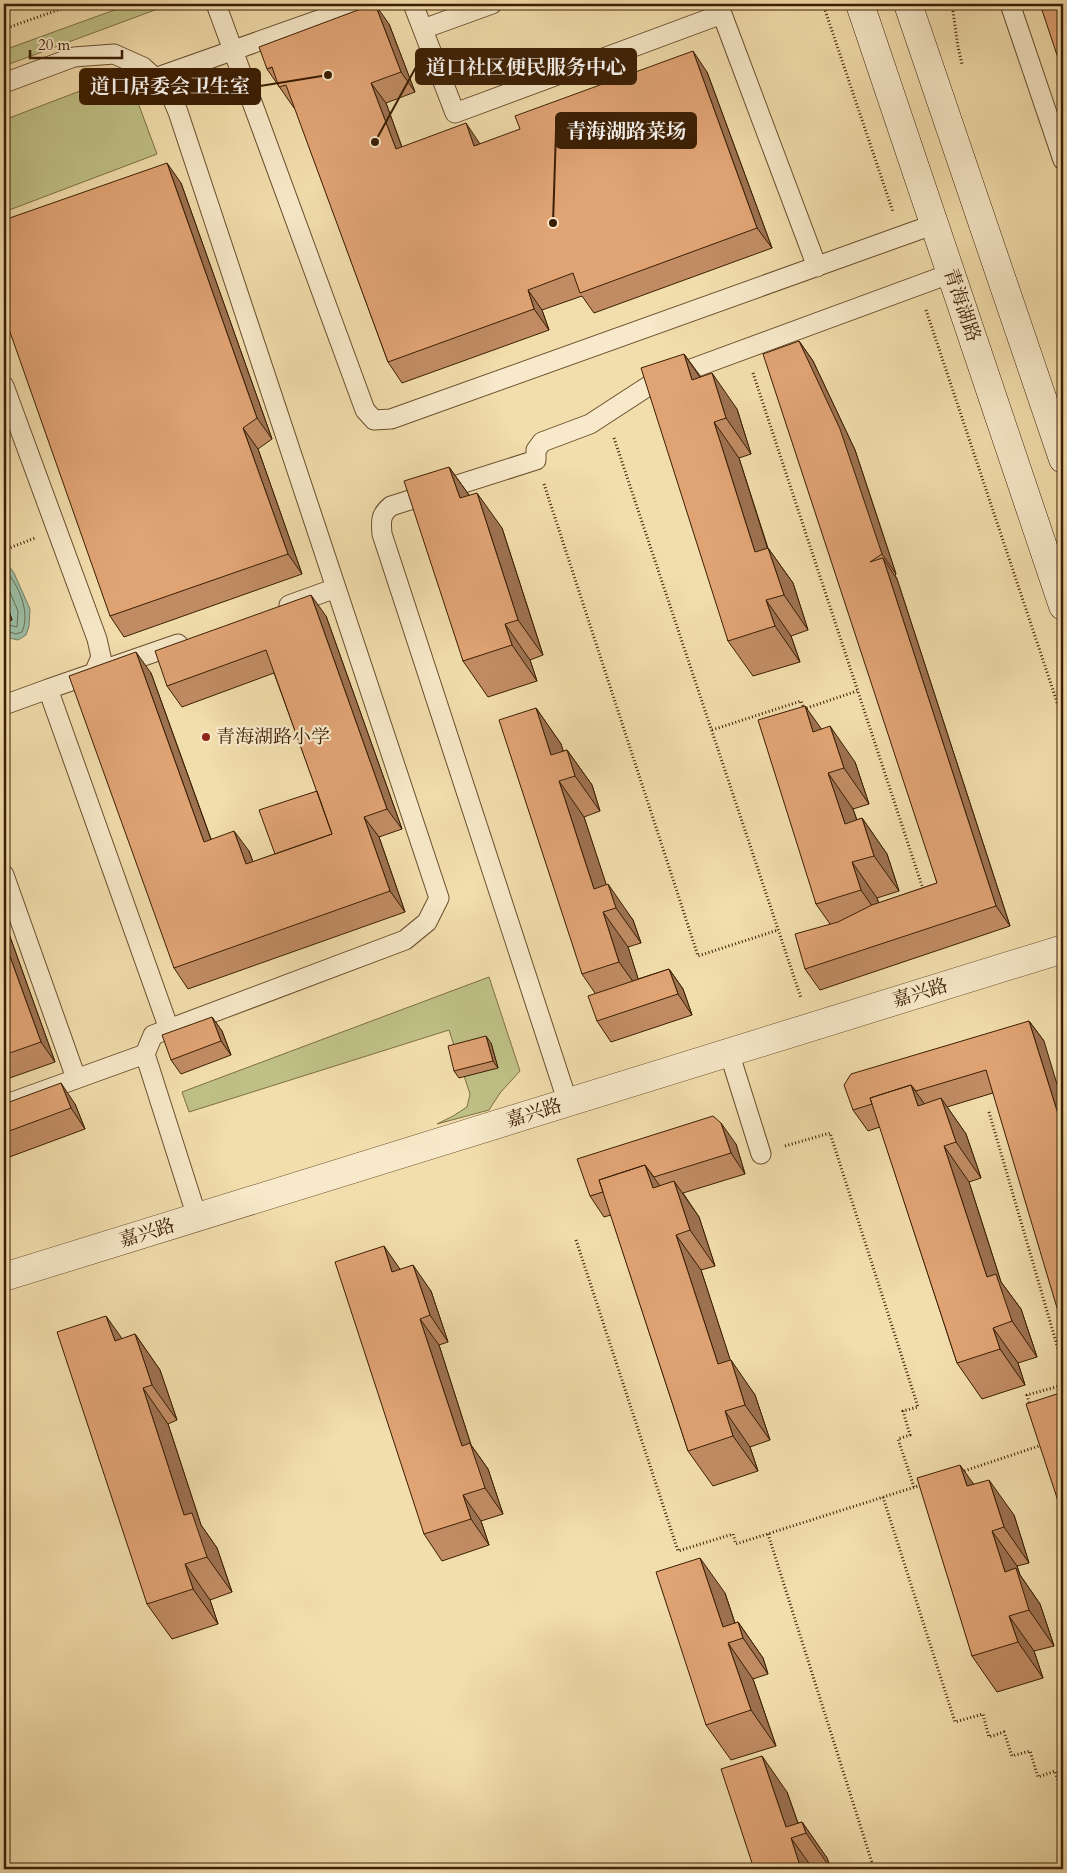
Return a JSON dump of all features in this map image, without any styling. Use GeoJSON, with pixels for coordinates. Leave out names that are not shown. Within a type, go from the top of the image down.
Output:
{"type":"FeatureCollection","features":[{"type":"Feature","properties":{"kind":"main road","name":"青海湖路"},"geometry":{"type":"LineString","coordinates":[[860,4],[1063,606]]}},
{"type":"Feature","properties":{"kind":"main road"},"geometry":{"type":"LineString","coordinates":[[908,4],[1063,459]]}},
{"type":"Feature","properties":{"kind":"main road","name":"嘉兴路"},"geometry":{"type":"LineString","coordinates":[[4,1277],[1063,949]]}},
{"type":"Feature","properties":{"kind":"lane"},"geometry":{"type":"LineString","coordinates":[[216,4],[365,410],[374,420],[391,419],[935,224]]}},
{"type":"Feature","properties":{"kind":"lane"},"geometry":{"type":"LineString","coordinates":[[155,78],[364,4]]}},
{"type":"Feature","properties":{"kind":"lane"},"geometry":{"type":"LineString","coordinates":[[413,4],[455,113],[709,11],[722,14],[817,266]]}},
{"type":"Feature","properties":{"kind":"lane"},"geometry":{"type":"LineString","coordinates":[[423,29],[492,4]]}},
{"type":"Feature","properties":{"kind":"lane"},"geometry":{"type":"LineString","coordinates":[[1010,4],[1060,136],[1063,160]]}},
{"type":"Feature","properties":{"kind":"lane"},"geometry":{"type":"LineString","coordinates":[[4,83],[74,58],[114,54],[143,67],[170,93],[178,112],[439,898],[428,922],[405,940],[153,1034],[145,1054],[197,1217]]}},
{"type":"Feature","properties":{"kind":"lane"},"geometry":{"type":"LineString","coordinates":[[568,1102],[382,534],[384,512],[391,506],[536,460],[536,450],[542,442],[590,424],[653,383],[952,273]]}},
{"type":"Feature","properties":{"kind":"lane"},"geometry":{"type":"LineString","coordinates":[[4,386],[97,639],[100,657],[94,673]]}},
{"type":"Feature","properties":{"kind":"lane"},"geometry":{"type":"LineString","coordinates":[[271,611],[336,588]]}},
{"type":"Feature","properties":{"kind":"lane"},"geometry":{"type":"LineString","coordinates":[[4,704],[196,637]]}},
{"type":"Feature","properties":{"kind":"lane"},"geometry":{"type":"LineString","coordinates":[[48,689],[169,1029]]}},
{"type":"Feature","properties":{"kind":"lane"},"geometry":{"type":"LineString","coordinates":[[4,875],[76,1078]]}},
{"type":"Feature","properties":{"kind":"lane"},"geometry":{"type":"LineString","coordinates":[[729,1052],[761,1154]]}},
{"type":"Feature","properties":{"kind":"lane"},"geometry":{"type":"LineString","coordinates":[[4,1105],[145,1054]]}},
{"type":"Feature","properties":{"kind":"path"},"geometry":{"type":"LineString","coordinates":[[4,29],[75,4]]}},
{"type":"Feature","properties":{"kind":"path"},"geometry":{"type":"LineString","coordinates":[[823,4],[901,237]]}},
{"type":"Feature","properties":{"kind":"path"},"geometry":{"type":"LineString","coordinates":[[918,285],[1063,720]]}},
{"type":"Feature","properties":{"kind":"path"},"geometry":{"type":"LineString","coordinates":[[745,349],[925,896]]}},
{"type":"Feature","properties":{"kind":"path"},"geometry":{"type":"LineString","coordinates":[[606,413],[811,1027]]}},
{"type":"Feature","properties":{"kind":"path"},"geometry":{"type":"LineString","coordinates":[[536,460],[698,956],[778,930]]}},
{"type":"Feature","properties":{"kind":"path"},"geometry":{"type":"LineString","coordinates":[[4,550],[16,545]]}},
{"type":"Feature","properties":{"kind":"path"},"geometry":{"type":"LineString","coordinates":[[712,730],[801,701],[804,709],[858,691]]}},
{"type":"Feature","properties":{"kind":"path"},"geometry":{"type":"LineString","coordinates":[[990,1112],[1063,1366]]}},
{"type":"Feature","properties":{"kind":"path"},"geometry":{"type":"LineString","coordinates":[[761,1154],[830,1133],[918,1407],[903,1411],[910,1435],[898,1439],[914,1487]]}},
{"type":"Feature","properties":{"kind":"path"},"geometry":{"type":"LineString","coordinates":[[576,1240],[678,1551],[733,1534],[736,1544],[924,1484]]}},
{"type":"Feature","properties":{"kind":"path"},"geometry":{"type":"LineString","coordinates":[[1032,1412],[1027,1395],[1063,1385]]}},
{"type":"Feature","properties":{"kind":"path"},"geometry":{"type":"LineString","coordinates":[[960,1472],[1042,1446],[1040,1437]]}},
{"type":"Feature","properties":{"kind":"path"},"geometry":{"type":"LineString","coordinates":[[883,1497],[955,1722],[983,1714],[989,1737],[1004,1732],[1012,1756],[1030,1751],[1038,1777],[1055,1771],[1063,1797]]}},
{"type":"Feature","properties":{"kind":"path"},"geometry":{"type":"LineString","coordinates":[[768,1534],[874,1869]]}},
{"type":"Feature","properties":{"kind":"green space"},"geometry":{"type":"Polygon","coordinates":[[[131,4],[171,4],[4,66],[4,50],[131,4]]]}},
{"type":"Feature","properties":{"kind":"green space"},"geometry":{"type":"Polygon","coordinates":[[[127,73],[157,154],[4,212],[4,120],[127,73]]]}},
{"type":"Feature","properties":{"kind":"green space"},"geometry":{"type":"Polygon","coordinates":[[[489,977],[520,1071],[500,1093],[489,1110],[437,1124],[467,1107],[470,1094],[449,1030],[189,1112],[182,1092],[489,977]]]}},
{"type":"Feature","properties":{"kind":"water"},"geometry":{"type":"Polygon","coordinates":[[[4,559],[14,573],[30,609],[29,626],[26,635],[18,640],[9,638],[4,634],[4,559]]]}},
{"type":"Feature","properties":{"kind":"building"},"geometry":{"type":"Polygon","coordinates":[[[375,4],[401,72],[371,83],[396,149],[466,123],[474,146],[520,129],[515,116],[693,51],[757,228],[580,293],[573,273],[528,290],[534,309],[388,362],[286,85],[279,87],[272,67],[267,69],[259,47],[375,4]]]}},
{"type":"Feature","properties":{"kind":"building"},"geometry":{"type":"Polygon","coordinates":[[[1040,4],[1063,4],[1063,73],[1040,4]]]}},
{"type":"Feature","properties":{"kind":"building"},"geometry":{"type":"Polygon","coordinates":[[[167,163],[257,418],[243,428],[288,554],[110,616],[4,315],[4,220],[167,163]]]}},
{"type":"Feature","properties":{"kind":"building"},"geometry":{"type":"Polygon","coordinates":[[[799,341],[840,429],[882,554],[870,562],[883,558],[996,906],[805,969],[795,934],[838,922],[872,905],[937,883],[763,354],[799,341]]]}},
{"type":"Feature","properties":{"kind":"building"},"geometry":{"type":"Polygon","coordinates":[[[684,354],[692,380],[712,373],[726,418],[714,422],[755,552],[768,548],[784,595],[766,600],[775,626],[728,641],[641,368],[684,354]]]}},
{"type":"Feature","properties":{"kind":"building"},"geometry":{"type":"Polygon","coordinates":[[[449,467],[460,498],[477,493],[518,620],[505,624],[512,645],[463,661],[404,481],[449,467]]]}},
{"type":"Feature","properties":{"kind":"building"},"geometry":{"type":"Polygon","coordinates":[[[311,595],[387,809],[364,817],[390,891],[174,968],[69,676],[136,652],[204,842],[234,831],[246,864],[332,834],[266,650],[167,686],[155,651],[311,595]]]}},
{"type":"Feature","properties":{"kind":"building"},"geometry":{"type":"Polygon","coordinates":[[[805,706],[813,732],[830,726],[844,768],[828,773],[845,824],[862,818],[874,856],[852,862],[861,890],[816,904],[758,720],[805,706]]]}},
{"type":"Feature","properties":{"kind":"building"},"geometry":{"type":"Polygon","coordinates":[[[536,708],[551,755],[567,750],[575,776],[559,781],[594,889],[608,884],[616,908],[603,912],[619,962],[582,974],[499,720],[536,708]]]}},
{"type":"Feature","properties":{"kind":"building"},"geometry":{"type":"Polygon","coordinates":[[[317,791],[332,834],[275,854],[259,810],[317,791]]]}},
{"type":"Feature","properties":{"kind":"building"},"geometry":{"type":"Polygon","coordinates":[[[4,940],[41,1042],[4,1055],[4,940]]]}},
{"type":"Feature","properties":{"kind":"building"},"geometry":{"type":"Polygon","coordinates":[[[669,969],[678,994],[597,1021],[588,996],[669,969]]]}},
{"type":"Feature","properties":{"kind":"building"},"geometry":{"type":"Polygon","coordinates":[[[212,1017],[221,1041],[171,1060],[162,1035],[212,1017]]]}},
{"type":"Feature","properties":{"kind":"building"},"geometry":{"type":"Polygon","coordinates":[[[1029,1021],[1063,1130],[1063,1328],[986,1070],[916,1091],[911,1085],[870,1098],[872,1104],[853,1110],[844,1085],[851,1074],[1029,1021]]]}},
{"type":"Feature","properties":{"kind":"building"},"geometry":{"type":"Polygon","coordinates":[[[486,1036],[493,1061],[454,1071],[448,1046],[486,1036]]]}},
{"type":"Feature","properties":{"kind":"building"},"geometry":{"type":"Polygon","coordinates":[[[61,1083],[71,1108],[4,1133],[4,1104],[61,1083]]]}},
{"type":"Feature","properties":{"kind":"building"},"geometry":{"type":"Polygon","coordinates":[[[911,1085],[918,1106],[941,1098],[956,1142],[944,1146],[987,1277],[996,1274],[1012,1321],[993,1328],[1000,1349],[957,1363],[870,1098],[911,1085]]]}},
{"type":"Feature","properties":{"kind":"building"},"geometry":{"type":"Polygon","coordinates":[[[713,1116],[721,1123],[731,1153],[654,1177],[645,1165],[599,1180],[603,1192],[590,1196],[577,1159],[713,1116]]]}},
{"type":"Feature","properties":{"kind":"building"},"geometry":{"type":"Polygon","coordinates":[[[645,1165],[653,1188],[674,1181],[690,1230],[676,1235],[718,1364],[731,1360],[745,1405],[725,1411],[733,1436],[688,1451],[599,1180],[645,1165]]]}},
{"type":"Feature","properties":{"kind":"building"},"geometry":{"type":"Polygon","coordinates":[[[384,1246],[392,1272],[413,1265],[430,1315],[420,1319],[462,1446],[470,1443],[485,1488],[463,1495],[471,1519],[424,1534],[335,1262],[384,1246]]]}},
{"type":"Feature","properties":{"kind":"building"},"geometry":{"type":"Polygon","coordinates":[[[106,1316],[115,1341],[135,1334],[152,1385],[143,1388],[184,1515],[192,1513],[207,1557],[185,1564],[193,1589],[147,1604],[57,1332],[106,1316]]]}},
{"type":"Feature","properties":{"kind":"building"},"geometry":{"type":"Polygon","coordinates":[[[1063,1392],[1063,1516],[1026,1404],[1063,1392]]]}},
{"type":"Feature","properties":{"kind":"building"},"geometry":{"type":"Polygon","coordinates":[[[960,1465],[967,1486],[989,1480],[1004,1527],[992,1531],[1005,1572],[1016,1568],[1029,1610],[1009,1616],[1018,1642],[972,1656],[917,1478],[960,1465]]]}},
{"type":"Feature","properties":{"kind":"building"},"geometry":{"type":"Polygon","coordinates":[[[700,1558],[723,1627],[738,1622],[743,1638],[728,1643],[751,1710],[706,1725],[656,1572],[700,1558]]]}},
{"type":"Feature","properties":{"kind":"building"},"geometry":{"type":"Polygon","coordinates":[[[762,1756],[786,1827],[802,1822],[806,1833],[791,1838],[801,1869],[754,1869],[721,1769],[762,1756]]]}},
{"type":"Feature","properties":{"kind":"place","name":"道口居委会卫生室"},"geometry":{"type":"Point","coordinates":[328,75]}},
{"type":"Feature","properties":{"kind":"place","name":"道口社区便民服务中心"},"geometry":{"type":"Point","coordinates":[375,142]}},
{"type":"Feature","properties":{"kind":"place","name":"青海湖路菜场"},"geometry":{"type":"Point","coordinates":[553,223]}},
{"type":"Feature","properties":{"kind":"place","name":"青海湖路小学"},"geometry":{"type":"Point","coordinates":[206,737]}}]}
